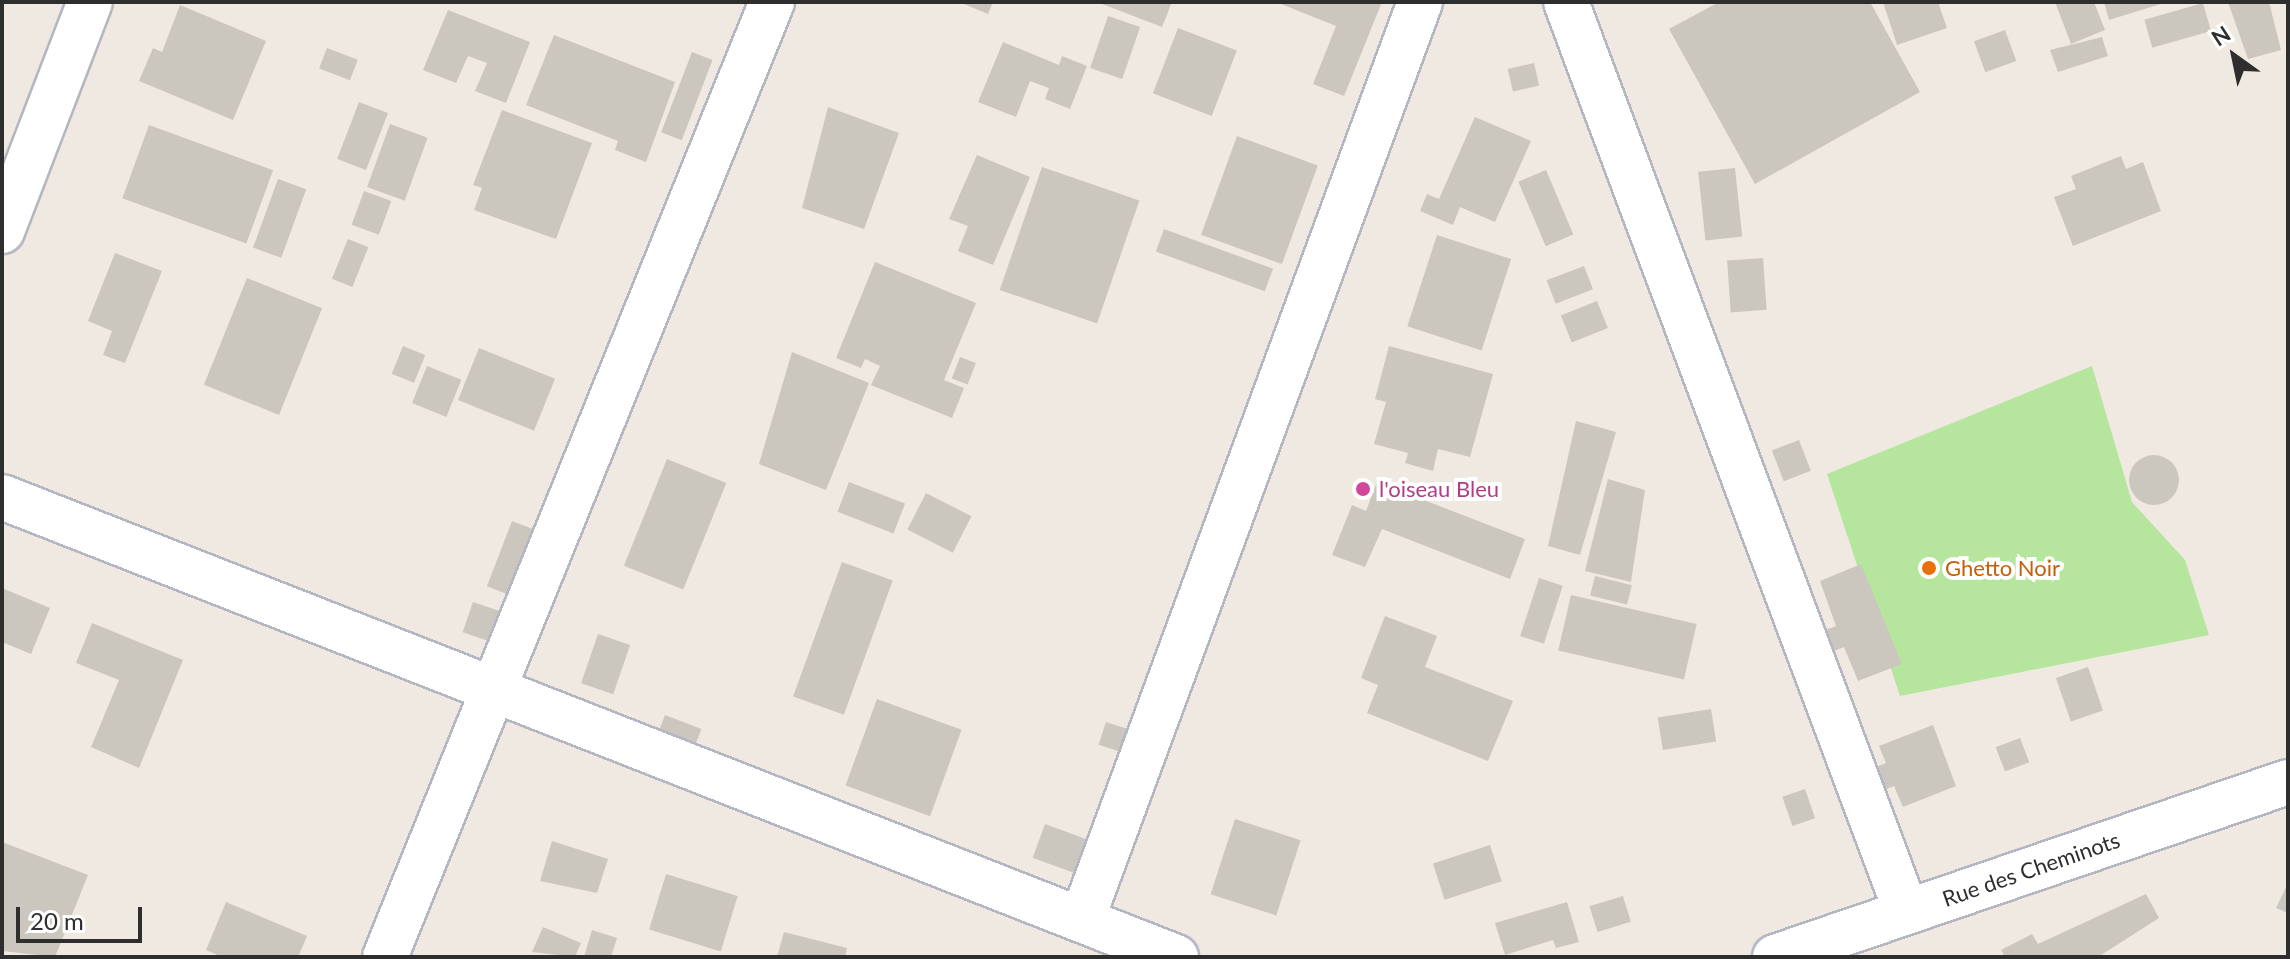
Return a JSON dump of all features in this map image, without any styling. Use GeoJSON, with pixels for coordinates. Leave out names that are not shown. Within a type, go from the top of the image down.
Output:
{"type":"FeatureCollection","features":[{"type":"Feature","properties":{"kind":"street"},"geometry":{"type":"LineString","coordinates":[[2,231],[90,2]]}},
{"type":"Feature","properties":{"kind":"street"},"geometry":{"type":"LineString","coordinates":[[385,957],[491,689],[772,2]]}},
{"type":"Feature","properties":{"kind":"street"},"geometry":{"type":"LineString","coordinates":[[1083,917],[1420,2]]}},
{"type":"Feature","properties":{"kind":"street"},"geometry":{"type":"LineString","coordinates":[[1566,2],[1906,911]]}},
{"type":"Feature","properties":{"kind":"street"},"geometry":{"type":"LineString","coordinates":[[2,497],[1083,917],[1176,957]]}},
{"type":"Feature","properties":{"kind":"street","name":"Rue des Cheminots"},"geometry":{"type":"LineString","coordinates":[[1786,956],[1906,911],[2288,782]]}},
{"type":"Feature","properties":{"kind":"green space"},"geometry":{"type":"Polygon","coordinates":[[[2092,366],[2132,502],[2185,560],[2209,635],[1900,696],[1827,474],[2092,366]]]}},
{"type":"Feature","properties":{"kind":"building"},"geometry":{"type":"Polygon","coordinates":[[[959,2],[993,2],[988,14],[959,2]]]}},
{"type":"Feature","properties":{"kind":"building"},"geometry":{"type":"Polygon","coordinates":[[[1097,2],[1172,2],[1162,27],[1097,2]]]}},
{"type":"Feature","properties":{"kind":"building"},"geometry":{"type":"Polygon","coordinates":[[[1276,2],[1382,2],[1344,96],[1313,84],[1336,26],[1276,2]]]}},
{"type":"Feature","properties":{"kind":"building"},"geometry":{"type":"Polygon","coordinates":[[[1719,2],[1870,2],[1920,92],[1755,184],[1669,29],[1719,2]]]}},
{"type":"Feature","properties":{"kind":"building"},"geometry":{"type":"Polygon","coordinates":[[[1883,2],[1938,2],[1947,28],[1897,45],[1883,2]]]}},
{"type":"Feature","properties":{"kind":"building"},"geometry":{"type":"Polygon","coordinates":[[[2055,2],[2094,2],[2105,30],[2071,44],[2055,2]]]}},
{"type":"Feature","properties":{"kind":"building"},"geometry":{"type":"Polygon","coordinates":[[[2104,2],[2164,2],[2164,3],[2109,20],[2104,2]]]}},
{"type":"Feature","properties":{"kind":"building"},"geometry":{"type":"Polygon","coordinates":[[[2228,2],[2269,2],[2281,50],[2248,59],[2228,2]]]}},
{"type":"Feature","properties":{"kind":"building"},"geometry":{"type":"Polygon","coordinates":[[[2203,3],[2211,31],[2152,48],[2144,20],[2203,3]]]}},
{"type":"Feature","properties":{"kind":"building"},"geometry":{"type":"Polygon","coordinates":[[[180,5],[266,41],[233,120],[139,81],[153,48],[162,52],[180,5]]]}},
{"type":"Feature","properties":{"kind":"building"},"geometry":{"type":"Polygon","coordinates":[[[448,10],[530,42],[506,103],[475,91],[487,63],[468,56],[456,83],[423,70],[448,10]]]}},
{"type":"Feature","properties":{"kind":"building"},"geometry":{"type":"Polygon","coordinates":[[[1108,16],[1140,27],[1122,79],[1090,68],[1108,16]]]}},
{"type":"Feature","properties":{"kind":"building"},"geometry":{"type":"Polygon","coordinates":[[[1178,28],[1237,51],[1212,116],[1153,93],[1178,28]]]}},
{"type":"Feature","properties":{"kind":"building"},"geometry":{"type":"Polygon","coordinates":[[[2005,30],[2016,61],[1985,72],[1974,41],[2005,30]]]}},
{"type":"Feature","properties":{"kind":"building"},"geometry":{"type":"Polygon","coordinates":[[[554,35],[675,82],[646,162],[615,150],[618,141],[526,105],[554,35]]]}},
{"type":"Feature","properties":{"kind":"building"},"geometry":{"type":"Polygon","coordinates":[[[2102,37],[2108,56],[2058,72],[2050,50],[2102,37]]]}},
{"type":"Feature","properties":{"kind":"building"},"geometry":{"type":"Polygon","coordinates":[[[1003,42],[1059,65],[1062,56],[1087,66],[1070,109],[1045,99],[1049,88],[1030,81],[1016,117],[978,102],[1003,42]]]}},
{"type":"Feature","properties":{"kind":"building"},"geometry":{"type":"Polygon","coordinates":[[[327,48],[358,60],[350,80],[319,69],[327,48]]]}},
{"type":"Feature","properties":{"kind":"building"},"geometry":{"type":"Polygon","coordinates":[[[692,52],[713,60],[682,140],[661,132],[692,52]]]}},
{"type":"Feature","properties":{"kind":"building"},"geometry":{"type":"Polygon","coordinates":[[[1534,63],[1539,85],[1513,91],[1508,69],[1534,63]]]}},
{"type":"Feature","properties":{"kind":"building"},"geometry":{"type":"Polygon","coordinates":[[[359,102],[388,113],[366,170],[337,159],[359,102]]]}},
{"type":"Feature","properties":{"kind":"building"},"geometry":{"type":"Polygon","coordinates":[[[828,107],[899,133],[864,229],[802,208],[828,107]]]}},
{"type":"Feature","properties":{"kind":"building"},"geometry":{"type":"Polygon","coordinates":[[[502,110],[592,143],[556,239],[474,210],[482,188],[473,185],[502,110]]]}},
{"type":"Feature","properties":{"kind":"building"},"geometry":{"type":"Polygon","coordinates":[[[1475,117],[1531,141],[1495,222],[1460,207],[1453,225],[1420,211],[1427,194],[1439,199],[1475,117]]]}},
{"type":"Feature","properties":{"kind":"building"},"geometry":{"type":"Polygon","coordinates":[[[390,124],[428,138],[405,201],[367,187],[390,124]]]}},
{"type":"Feature","properties":{"kind":"building"},"geometry":{"type":"Polygon","coordinates":[[[149,125],[273,170],[246,243],[122,198],[149,125]]]}},
{"type":"Feature","properties":{"kind":"building"},"geometry":{"type":"Polygon","coordinates":[[[1237,136],[1318,165],[1282,264],[1201,235],[1237,136]]]}},
{"type":"Feature","properties":{"kind":"building"},"geometry":{"type":"Polygon","coordinates":[[[977,155],[1030,177],[993,265],[958,251],[968,226],[949,219],[977,155]]]}},
{"type":"Feature","properties":{"kind":"building"},"geometry":{"type":"Polygon","coordinates":[[[2121,156],[2126,169],[2143,162],[2161,211],[2073,246],[2054,197],[2076,189],[2071,176],[2121,156]]]}},
{"type":"Feature","properties":{"kind":"building"},"geometry":{"type":"Polygon","coordinates":[[[1042,167],[1139,201],[1097,323],[1000,290],[1042,167]]]}},
{"type":"Feature","properties":{"kind":"building"},"geometry":{"type":"Polygon","coordinates":[[[1735,168],[1742,237],[1705,240],[1698,172],[1735,168]]]}},
{"type":"Feature","properties":{"kind":"building"},"geometry":{"type":"Polygon","coordinates":[[[1546,170],[1573,234],[1546,246],[1518,182],[1546,170]]]}},
{"type":"Feature","properties":{"kind":"building"},"geometry":{"type":"Polygon","coordinates":[[[278,179],[306,189],[281,258],[253,248],[278,179]]]}},
{"type":"Feature","properties":{"kind":"building"},"geometry":{"type":"Polygon","coordinates":[[[364,191],[391,201],[379,235],[352,225],[364,191]]]}},
{"type":"Feature","properties":{"kind":"building"},"geometry":{"type":"Polygon","coordinates":[[[1164,229],[1273,269],[1265,291],[1156,252],[1164,229]]]}},
{"type":"Feature","properties":{"kind":"building"},"geometry":{"type":"Polygon","coordinates":[[[1437,235],[1511,259],[1482,350],[1407,326],[1437,235]]]}},
{"type":"Feature","properties":{"kind":"building"},"geometry":{"type":"Polygon","coordinates":[[[348,239],[368,247],[352,287],[332,279],[348,239]]]}},
{"type":"Feature","properties":{"kind":"building"},"geometry":{"type":"Polygon","coordinates":[[[115,253],[162,271],[125,363],[103,355],[112,331],[88,321],[115,253]]]}},
{"type":"Feature","properties":{"kind":"building"},"geometry":{"type":"Polygon","coordinates":[[[1763,258],[1767,310],[1731,312],[1727,261],[1763,258]]]}},
{"type":"Feature","properties":{"kind":"building"},"geometry":{"type":"Polygon","coordinates":[[[875,262],[976,303],[944,380],[964,388],[952,418],[871,385],[880,366],[865,359],[861,368],[836,358],[875,262]]]}},
{"type":"Feature","properties":{"kind":"building"},"geometry":{"type":"Polygon","coordinates":[[[1584,266],[1593,289],[1556,304],[1547,280],[1584,266]]]}},
{"type":"Feature","properties":{"kind":"building"},"geometry":{"type":"Polygon","coordinates":[[[247,278],[322,308],[279,415],[204,385],[247,278]]]}},
{"type":"Feature","properties":{"kind":"building"},"geometry":{"type":"Polygon","coordinates":[[[1597,301],[1608,328],[1572,342],[1561,316],[1597,301]]]}},
{"type":"Feature","properties":{"kind":"building"},"geometry":{"type":"Polygon","coordinates":[[[403,346],[425,355],[414,383],[392,374],[403,346]]]}},
{"type":"Feature","properties":{"kind":"building"},"geometry":{"type":"Polygon","coordinates":[[[1389,346],[1493,374],[1470,457],[1438,449],[1433,471],[1405,463],[1408,453],[1374,444],[1386,402],[1375,399],[1389,346]]]}},
{"type":"Feature","properties":{"kind":"building"},"geometry":{"type":"Polygon","coordinates":[[[479,348],[555,379],[534,431],[458,400],[479,348]]]}},
{"type":"Feature","properties":{"kind":"building"},"geometry":{"type":"Polygon","coordinates":[[[792,352],[869,383],[826,490],[759,464],[792,352]]]}},
{"type":"Feature","properties":{"kind":"building"},"geometry":{"type":"Polygon","coordinates":[[[960,357],[976,363],[968,385],[952,378],[960,357]]]}},
{"type":"Feature","properties":{"kind":"building"},"geometry":{"type":"Polygon","coordinates":[[[427,366],[461,380],[446,417],[412,403],[427,366]]]}},
{"type":"Feature","properties":{"kind":"building"},"geometry":{"type":"Polygon","coordinates":[[[1576,421],[1616,432],[1580,555],[1548,546],[1576,421]]]}},
{"type":"Feature","properties":{"kind":"building"},"geometry":{"type":"Polygon","coordinates":[[[1799,440],[1811,471],[1784,481],[1772,450],[1799,440]]]}},
{"type":"Feature","properties":{"kind":"building"},"geometry":{"type":"Polygon","coordinates":[[[2154,455],[2172,462],[2179,480],[2172,498],[2154,505],[2136,498],[2129,480],[2136,462],[2154,455]]]}},
{"type":"Feature","properties":{"kind":"building"},"geometry":{"type":"Polygon","coordinates":[[[667,459],[726,483],[683,590],[624,566],[667,459]]]}},
{"type":"Feature","properties":{"kind":"building"},"geometry":{"type":"Polygon","coordinates":[[[1608,479],[1645,490],[1631,582],[1585,571],[1608,479]]]}},
{"type":"Feature","properties":{"kind":"building"},"geometry":{"type":"Polygon","coordinates":[[[849,482],[905,504],[894,533],[838,512],[849,482]]]}},
{"type":"Feature","properties":{"kind":"building"},"geometry":{"type":"Polygon","coordinates":[[[1377,482],[1525,539],[1510,579],[1382,529],[1365,567],[1332,555],[1352,505],[1366,511],[1377,482]]]}},
{"type":"Feature","properties":{"kind":"building"},"geometry":{"type":"Polygon","coordinates":[[[926,493],[971,516],[953,553],[907,530],[926,493]]]}},
{"type":"Feature","properties":{"kind":"building"},"geometry":{"type":"Polygon","coordinates":[[[512,521],[538,531],[513,596],[487,586],[512,521]]]}},
{"type":"Feature","properties":{"kind":"building"},"geometry":{"type":"Polygon","coordinates":[[[842,562],[893,580],[844,715],[793,696],[842,562]]]}},
{"type":"Feature","properties":{"kind":"building"},"geometry":{"type":"Polygon","coordinates":[[[1861,564],[1902,664],[1858,681],[1844,647],[1829,653],[1820,632],[1836,626],[1820,581],[1861,564]]]}},
{"type":"Feature","properties":{"kind":"building"},"geometry":{"type":"Polygon","coordinates":[[[1595,576],[1632,585],[1627,605],[1590,595],[1595,576]]]}},
{"type":"Feature","properties":{"kind":"building"},"geometry":{"type":"Polygon","coordinates":[[[1539,578],[1563,586],[1544,644],[1520,636],[1539,578]]]}},
{"type":"Feature","properties":{"kind":"building"},"geometry":{"type":"Polygon","coordinates":[[[2,588],[50,608],[31,654],[2,642],[2,588]]]}},
{"type":"Feature","properties":{"kind":"building"},"geometry":{"type":"Polygon","coordinates":[[[1571,595],[1697,624],[1684,680],[1558,651],[1571,595]]]}},
{"type":"Feature","properties":{"kind":"building"},"geometry":{"type":"Polygon","coordinates":[[[473,602],[499,611],[489,641],[463,632],[473,602]]]}},
{"type":"Feature","properties":{"kind":"building"},"geometry":{"type":"Polygon","coordinates":[[[1385,616],[1437,636],[1425,667],[1513,701],[1488,761],[1367,713],[1378,685],[1361,678],[1385,616]]]}},
{"type":"Feature","properties":{"kind":"building"},"geometry":{"type":"Polygon","coordinates":[[[92,623],[183,660],[139,768],[91,747],[119,680],[76,663],[92,623]]]}},
{"type":"Feature","properties":{"kind":"building"},"geometry":{"type":"Polygon","coordinates":[[[598,634],[630,645],[613,694],[581,683],[598,634]]]}},
{"type":"Feature","properties":{"kind":"building"},"geometry":{"type":"Polygon","coordinates":[[[2088,667],[2103,710],[2071,722],[2056,678],[2088,667]]]}},
{"type":"Feature","properties":{"kind":"building"},"geometry":{"type":"Polygon","coordinates":[[[877,699],[962,730],[930,816],[846,785],[877,699]]]}},
{"type":"Feature","properties":{"kind":"building"},"geometry":{"type":"Polygon","coordinates":[[[1711,709],[1716,742],[1663,750],[1658,717],[1711,709]]]}},
{"type":"Feature","properties":{"kind":"building"},"geometry":{"type":"Polygon","coordinates":[[[665,715],[701,729],[694,748],[658,734],[665,715]]]}},
{"type":"Feature","properties":{"kind":"building"},"geometry":{"type":"Polygon","coordinates":[[[1106,722],[1127,729],[1120,752],[1099,745],[1106,722]]]}},
{"type":"Feature","properties":{"kind":"building"},"geometry":{"type":"Polygon","coordinates":[[[1933,725],[1956,786],[1903,807],[1894,786],[1872,795],[1863,772],[1886,763],[1879,746],[1933,725]]]}},
{"type":"Feature","properties":{"kind":"building"},"geometry":{"type":"Polygon","coordinates":[[[2020,738],[2029,762],[2005,772],[1996,747],[2020,738]]]}},
{"type":"Feature","properties":{"kind":"building"},"geometry":{"type":"Polygon","coordinates":[[[1805,789],[1815,818],[1792,826],[1782,797],[1805,789]]]}},
{"type":"Feature","properties":{"kind":"building"},"geometry":{"type":"Polygon","coordinates":[[[1235,819],[1301,840],[1276,915],[1211,894],[1235,819]]]}},
{"type":"Feature","properties":{"kind":"building"},"geometry":{"type":"Polygon","coordinates":[[[1045,824],[1087,839],[1075,873],[1033,858],[1045,824]]]}},
{"type":"Feature","properties":{"kind":"building"},"geometry":{"type":"Polygon","coordinates":[[[552,841],[608,859],[597,893],[540,881],[552,841]]]}},
{"type":"Feature","properties":{"kind":"building"},"geometry":{"type":"Polygon","coordinates":[[[2,842],[88,875],[55,957],[2,951],[2,842]]]}},
{"type":"Feature","properties":{"kind":"building"},"geometry":{"type":"Polygon","coordinates":[[[1490,845],[1502,881],[1445,900],[1433,864],[1490,845]]]}},
{"type":"Feature","properties":{"kind":"building"},"geometry":{"type":"Polygon","coordinates":[[[666,874],[738,896],[721,951],[649,929],[666,874]]]}},
{"type":"Feature","properties":{"kind":"building"},"geometry":{"type":"Polygon","coordinates":[[[2288,883],[2288,913],[2276,908],[2288,883]]]}},
{"type":"Feature","properties":{"kind":"building"},"geometry":{"type":"Polygon","coordinates":[[[2146,894],[2159,918],[2098,957],[2005,957],[2001,950],[2032,934],[2038,944],[2146,894]]]}},
{"type":"Feature","properties":{"kind":"building"},"geometry":{"type":"Polygon","coordinates":[[[1623,896],[1631,922],[1597,932],[1590,906],[1623,896]]]}},
{"type":"Feature","properties":{"kind":"building"},"geometry":{"type":"Polygon","coordinates":[[[226,902],[307,936],[298,957],[222,957],[206,950],[226,902]]]}},
{"type":"Feature","properties":{"kind":"building"},"geometry":{"type":"Polygon","coordinates":[[[1567,902],[1579,942],[1556,948],[1553,940],[1505,955],[1495,923],[1567,902]]]}},
{"type":"Feature","properties":{"kind":"building"},"geometry":{"type":"Polygon","coordinates":[[[543,927],[581,943],[575,957],[532,952],[543,927]]]}},
{"type":"Feature","properties":{"kind":"building"},"geometry":{"type":"Polygon","coordinates":[[[592,930],[617,938],[611,957],[584,957],[592,930]]]}},
{"type":"Feature","properties":{"kind":"building"},"geometry":{"type":"Polygon","coordinates":[[[784,932],[847,948],[845,957],[777,957],[784,932]]]}},
{"type":"Feature","properties":{"kind":"place","name":"l'oiseau Bleu"},"geometry":{"type":"Point","coordinates":[1363,489]}},
{"type":"Feature","properties":{"kind":"place","name":"Ghetto Noir"},"geometry":{"type":"Point","coordinates":[1929,568]}}]}
